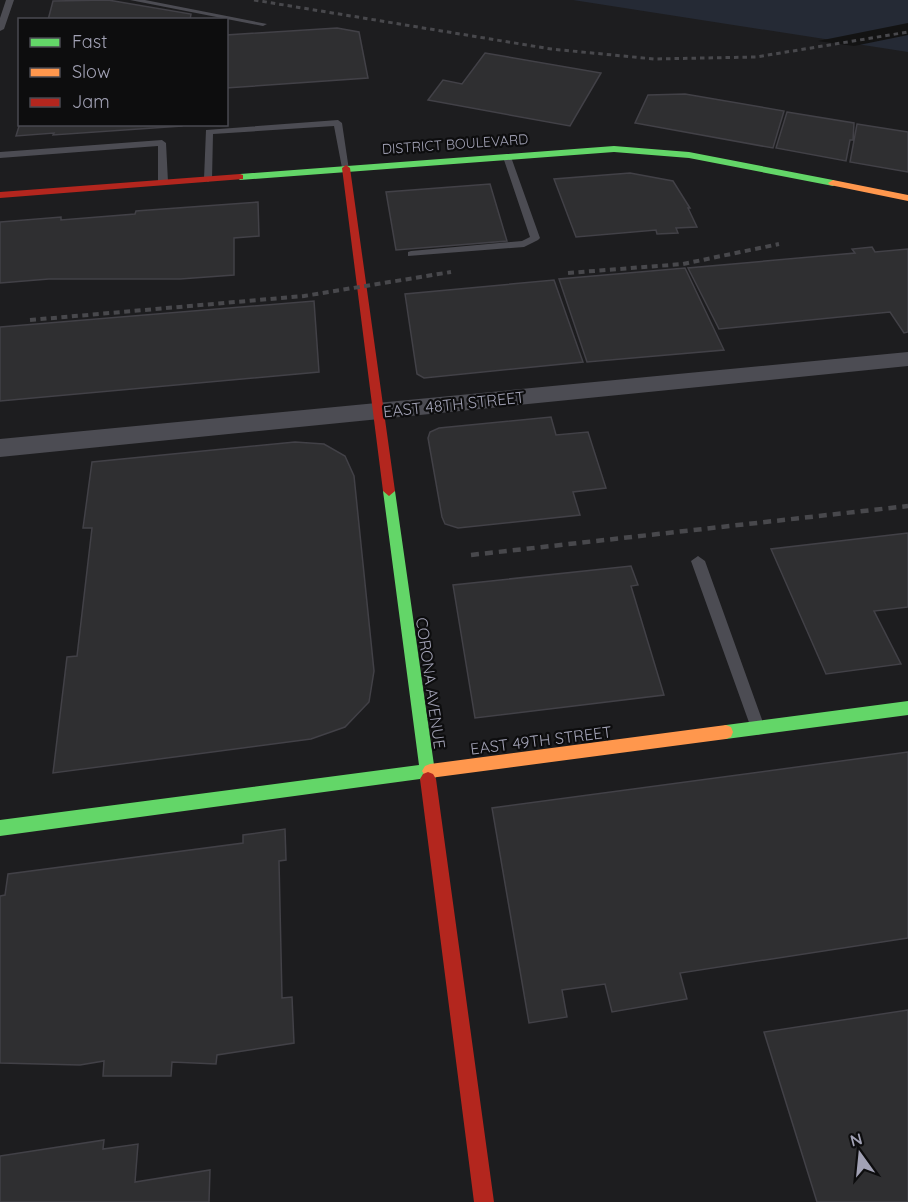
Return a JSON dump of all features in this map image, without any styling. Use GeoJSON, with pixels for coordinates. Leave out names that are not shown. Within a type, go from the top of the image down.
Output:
{"type":"FeatureCollection","features":[{"type":"Feature","properties":{"kind":"street","name":"DISTRICT BOULEVARD"},"geometry":{"type":"LineString","coordinates":[[0,195],[614,149],[689,155],[908,198]]}},
{"type":"Feature","properties":{"kind":"street","name":"CORONA AVENUE"},"geometry":{"type":"LineString","coordinates":[[346,168],[484,1202]]}},
{"type":"Feature","properties":{"kind":"street","name":"EAST 48TH STREET"},"geometry":{"type":"LineString","coordinates":[[0,448],[908,359]]}},
{"type":"Feature","properties":{"kind":"street","name":"EAST 49TH STREET"},"geometry":{"type":"LineString","coordinates":[[0,828],[908,708]]}},
{"type":"Feature","properties":{"kind":"lane"},"geometry":{"type":"LineString","coordinates":[[0,29],[10,0]]}},
{"type":"Feature","properties":{"kind":"lane"},"geometry":{"type":"LineString","coordinates":[[134,0],[263,24]]}},
{"type":"Feature","properties":{"kind":"lane"},"geometry":{"type":"LineString","coordinates":[[208,179],[209,132],[338,123],[346,168]]}},
{"type":"Feature","properties":{"kind":"lane"},"geometry":{"type":"LineString","coordinates":[[0,155],[162,143],[163,182]]}},
{"type":"Feature","properties":{"kind":"lane"},"geometry":{"type":"LineString","coordinates":[[411,254],[524,244],[536,238],[507,157]]}},
{"type":"Feature","properties":{"kind":"lane"},"geometry":{"type":"LineString","coordinates":[[698,561],[758,728]]}},
{"type":"Feature","properties":{"kind":"shaded area"},"geometry":{"type":"Polygon","coordinates":[[[0,0],[908,0],[908,1202],[0,1202],[0,0]]]}},
{"type":"Feature","properties":{"kind":"shaded area"},"geometry":{"type":"Polygon","coordinates":[[[573,0],[908,0],[908,52],[573,0]]]}},
{"type":"Feature","properties":{"kind":"pier"},"geometry":{"type":"Polygon","coordinates":[[[908,23],[908,35],[854,46],[818,41],[908,23]]]}},
{"type":"Feature","properties":{"kind":"building"},"geometry":{"type":"Polygon","coordinates":[[[108,0],[191,14],[190,18],[49,18],[53,1],[108,0]]]}},
{"type":"Feature","properties":{"kind":"building"},"geometry":{"type":"Polygon","coordinates":[[[337,28],[359,32],[368,78],[228,88],[228,35],[337,28]]]}},
{"type":"Feature","properties":{"kind":"building"},"geometry":{"type":"Polygon","coordinates":[[[485,53],[601,73],[570,126],[428,100],[443,80],[462,84],[485,53]]]}},
{"type":"Feature","properties":{"kind":"building"},"geometry":{"type":"Polygon","coordinates":[[[685,94],[784,111],[773,148],[635,123],[648,95],[685,94]]]}},
{"type":"Feature","properties":{"kind":"building"},"geometry":{"type":"Polygon","coordinates":[[[787,112],[854,123],[853,140],[850,140],[846,161],[776,148],[787,112]]]}},
{"type":"Feature","properties":{"kind":"building"},"geometry":{"type":"Polygon","coordinates":[[[857,124],[908,132],[908,172],[850,162],[857,124]]]}},
{"type":"Feature","properties":{"kind":"building"},"geometry":{"type":"Polygon","coordinates":[[[19,126],[182,126],[53,135],[54,133],[16,136],[19,126]]]}},
{"type":"Feature","properties":{"kind":"building"},"geometry":{"type":"Polygon","coordinates":[[[630,173],[673,181],[690,208],[688,208],[697,227],[676,228],[678,233],[657,234],[656,230],[576,237],[554,179],[630,173]]]}},
{"type":"Feature","properties":{"kind":"building"},"geometry":{"type":"Polygon","coordinates":[[[490,184],[507,241],[396,250],[386,192],[490,184]]]}},
{"type":"Feature","properties":{"kind":"building"},"geometry":{"type":"Polygon","coordinates":[[[258,202],[259,236],[234,238],[234,275],[180,279],[49,279],[0,283],[0,222],[61,217],[61,220],[135,214],[136,211],[258,202]]]}},
{"type":"Feature","properties":{"kind":"building"},"geometry":{"type":"Polygon","coordinates":[[[872,247],[875,252],[908,249],[908,332],[904,333],[890,312],[719,329],[688,268],[855,253],[852,249],[872,247]]]}},
{"type":"Feature","properties":{"kind":"building"},"geometry":{"type":"Polygon","coordinates":[[[685,268],[724,350],[587,362],[559,279],[685,268]]]}},
{"type":"Feature","properties":{"kind":"building"},"geometry":{"type":"Polygon","coordinates":[[[554,280],[583,362],[424,378],[417,374],[405,294],[554,280]]]}},
{"type":"Feature","properties":{"kind":"building"},"geometry":{"type":"Polygon","coordinates":[[[314,301],[319,372],[0,401],[0,327],[314,301]]]}},
{"type":"Feature","properties":{"kind":"building"},"geometry":{"type":"Polygon","coordinates":[[[551,417],[556,435],[588,432],[606,488],[573,492],[580,515],[458,528],[445,524],[428,438],[430,432],[439,428],[551,417]]]}},
{"type":"Feature","properties":{"kind":"building"},"geometry":{"type":"Polygon","coordinates":[[[295,442],[324,444],[345,456],[354,476],[374,671],[369,702],[345,727],[311,739],[53,773],[67,657],[77,656],[92,528],[83,528],[92,462],[295,442]]]}},
{"type":"Feature","properties":{"kind":"building"},"geometry":{"type":"Polygon","coordinates":[[[908,533],[908,607],[874,611],[901,664],[826,674],[771,549],[908,533]]]}},
{"type":"Feature","properties":{"kind":"building"},"geometry":{"type":"Polygon","coordinates":[[[631,566],[638,585],[631,586],[664,695],[475,718],[453,585],[631,566]]]}},
{"type":"Feature","properties":{"kind":"building"},"geometry":{"type":"Polygon","coordinates":[[[908,752],[908,938],[680,973],[687,999],[612,1012],[605,984],[562,990],[567,1017],[529,1023],[492,808],[908,752]]]}},
{"type":"Feature","properties":{"kind":"building"},"geometry":{"type":"Polygon","coordinates":[[[285,829],[286,860],[279,861],[282,998],[292,997],[294,1043],[217,1055],[216,1064],[172,1062],[171,1076],[103,1076],[104,1061],[80,1065],[0,1063],[0,896],[5,895],[8,874],[243,843],[243,835],[285,829]]]}},
{"type":"Feature","properties":{"kind":"building"},"geometry":{"type":"Polygon","coordinates":[[[908,1010],[908,1202],[817,1202],[764,1032],[908,1010]]]}},
{"type":"Feature","properties":{"kind":"building"},"geometry":{"type":"Polygon","coordinates":[[[104,1140],[103,1149],[138,1144],[135,1182],[210,1170],[209,1202],[0,1202],[0,1156],[104,1140]]]}},
{"type":"Feature","properties":{"kind":"railway"},"geometry":{"type":"LineString","coordinates":[[254,0],[551,49],[654,59],[756,57],[908,32]]}},
{"type":"Feature","properties":{"kind":"railway"},"geometry":{"type":"LineString","coordinates":[[568,273],[683,264],[779,244]]}},
{"type":"Feature","properties":{"kind":"railway"},"geometry":{"type":"LineString","coordinates":[[30,320],[304,296],[451,272]]}},
{"type":"Feature","properties":{"kind":"railway"},"geometry":{"type":"LineString","coordinates":[[471,555],[908,506]]}},
{"type":"Feature","properties":{"kind":"traffic: fast"},"geometry":{"type":"LineString","coordinates":[[240,177],[614,149],[689,155],[833,183]]}},
{"type":"Feature","properties":{"kind":"traffic: fast"},"geometry":{"type":"LineString","coordinates":[[389,491],[428,779]]}},
{"type":"Feature","properties":{"kind":"traffic: fast"},"geometry":{"type":"LineString","coordinates":[[726,732],[908,708]]}},
{"type":"Feature","properties":{"kind":"traffic: fast"},"geometry":{"type":"LineString","coordinates":[[0,828],[430,771]]}},
{"type":"Feature","properties":{"kind":"traffic: slow"},"geometry":{"type":"LineString","coordinates":[[833,183],[908,198]]}},
{"type":"Feature","properties":{"kind":"traffic: slow"},"geometry":{"type":"LineString","coordinates":[[430,771],[726,732]]}},
{"type":"Feature","properties":{"kind":"traffic: jam"},"geometry":{"type":"LineString","coordinates":[[346,168],[389,491]]}},
{"type":"Feature","properties":{"kind":"traffic: jam"},"geometry":{"type":"LineString","coordinates":[[0,195],[240,177]]}},
{"type":"Feature","properties":{"kind":"traffic: jam"},"geometry":{"type":"LineString","coordinates":[[428,779],[484,1202]]}}]}
